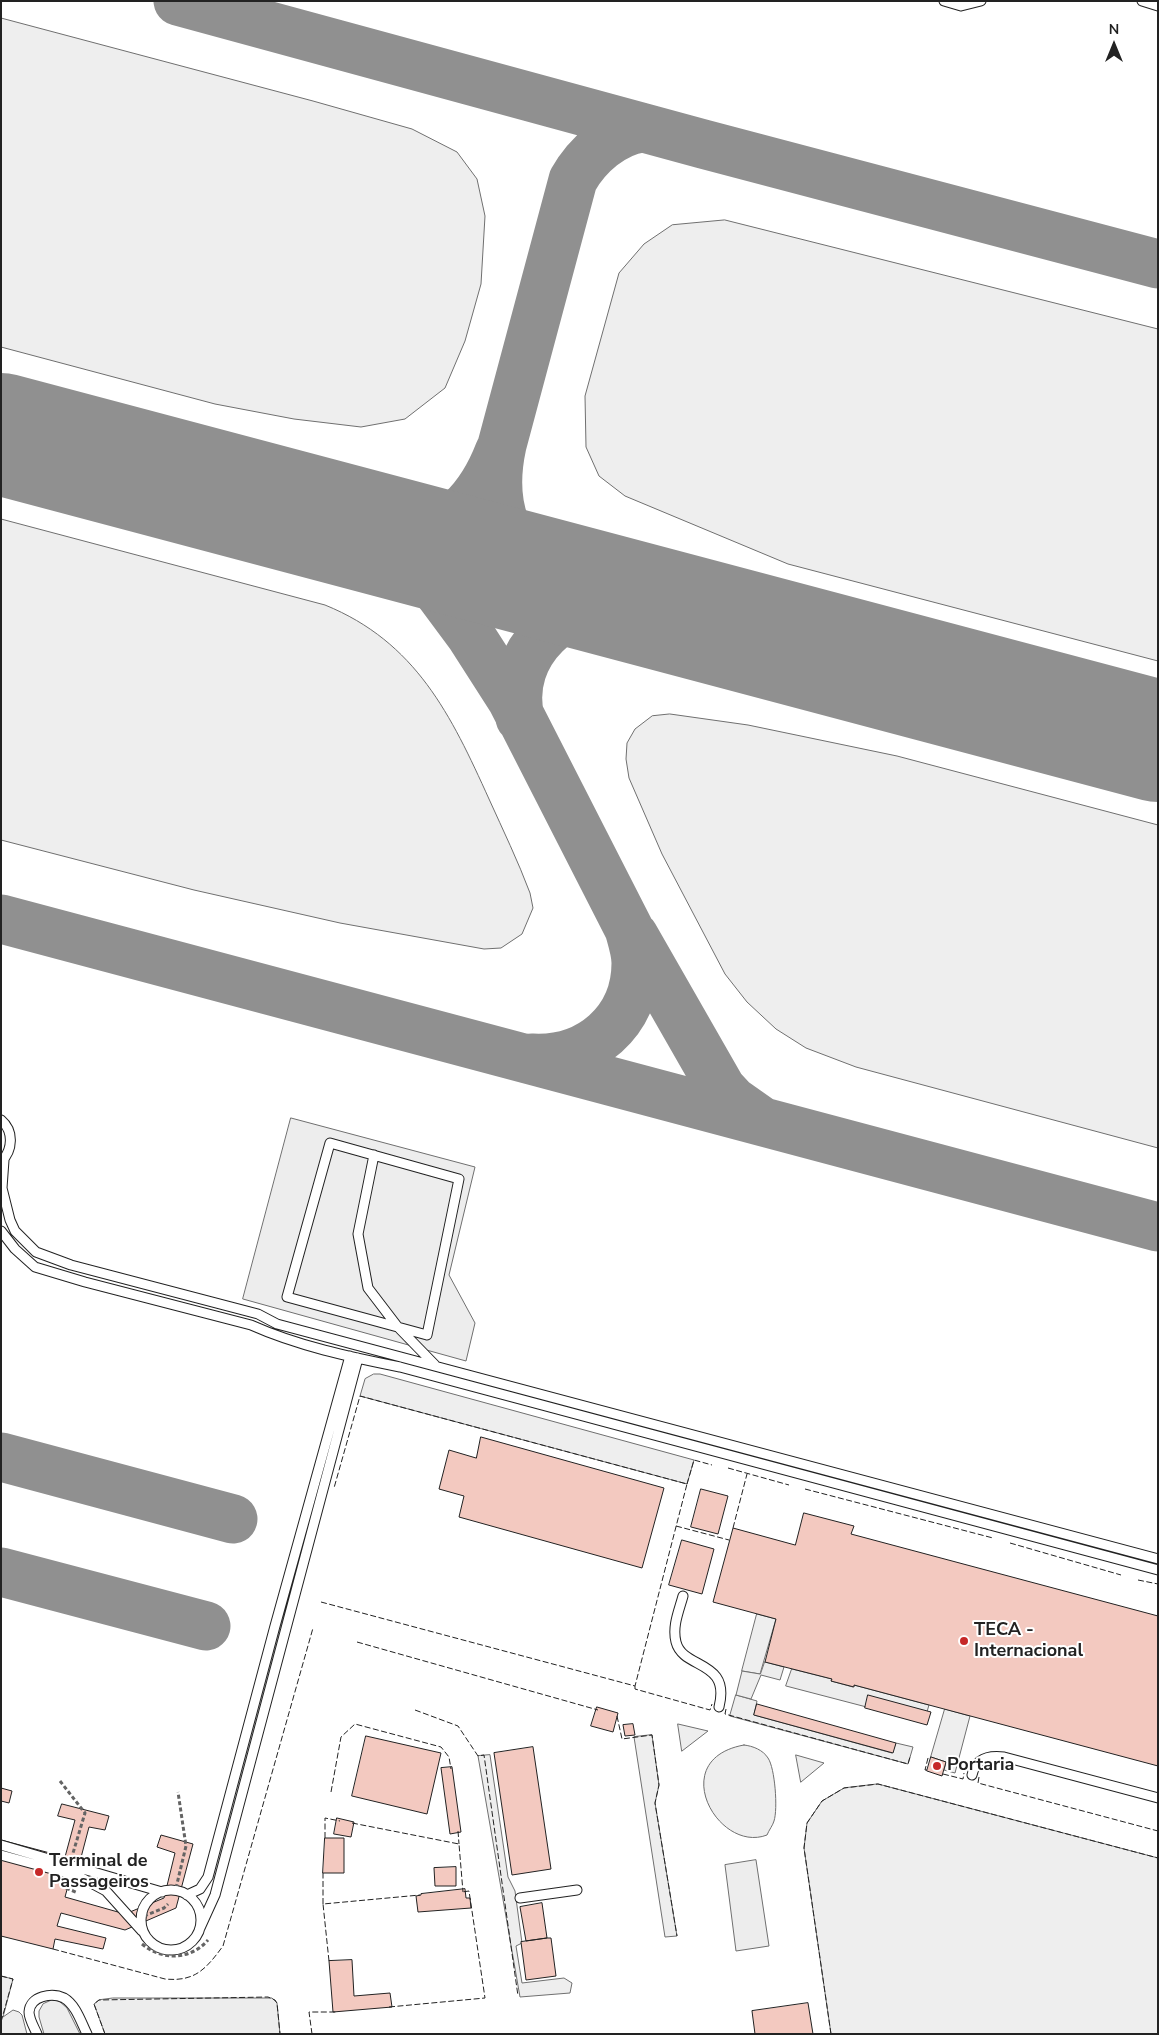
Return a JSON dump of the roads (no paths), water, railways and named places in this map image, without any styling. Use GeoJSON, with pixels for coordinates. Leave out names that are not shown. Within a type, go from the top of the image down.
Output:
{"type":"FeatureCollection","features":[{"type":"Feature","properties":{"kind":"lane"},"geometry":{"type":"LineString","coordinates":[[944,1],[961,6],[981,1]]}},
{"type":"Feature","properties":{"kind":"lane"},"geometry":{"type":"LineString","coordinates":[[1142,1],[1158,6]]}},
{"type":"Feature","properties":{"kind":"lane"},"geometry":{"type":"LineString","coordinates":[[1,1120],[9,1131],[11,1141],[9,1151],[2,1161],[2,1188],[10,1220],[15,1231],[36,1252],[71,1264],[258,1314],[277,1324],[1158,1559]]}},
{"type":"Feature","properties":{"kind":"lane"},"geometry":{"type":"LineString","coordinates":[[330,1143],[459,1179],[427,1335],[396,1326],[287,1297],[330,1143]]}},
{"type":"Feature","properties":{"kind":"lane"},"geometry":{"type":"LineString","coordinates":[[374,1155],[358,1234],[368,1288],[396,1326],[437,1366]]}},
{"type":"Feature","properties":{"kind":"lane"},"geometry":{"type":"LineString","coordinates":[[1,1231],[14,1249],[35,1267],[85,1282],[251,1325],[274,1335],[354,1357],[400,1367],[1158,1570]]}},
{"type":"Feature","properties":{"kind":"lane"},"geometry":{"type":"LineString","coordinates":[[187,1896],[200,1889],[208,1877],[277,1617],[354,1357]]}},
{"type":"Feature","properties":{"kind":"lane"},"geometry":{"type":"LineString","coordinates":[[1,1845],[69,1869],[106,1891],[143,1938],[158,1947],[175,1950],[190,1943],[216,1896],[354,1357]]}},
{"type":"Feature","properties":{"kind":"lane"},"geometry":{"type":"LineString","coordinates":[[683,1596],[675,1624],[676,1641],[680,1652],[712,1672],[718,1678],[721,1699],[719,1706]]}},
{"type":"Feature","properties":{"kind":"lane"},"geometry":{"type":"LineString","coordinates":[[972,1775],[975,1765],[982,1759],[993,1756],[1004,1757],[1158,1798]]}},
{"type":"Feature","properties":{"kind":"lane"},"geometry":{"type":"LineString","coordinates":[[1,1855],[69,1869],[162,1892],[177,1891],[194,1902],[199,1910],[200,1928]]}},
{"type":"Feature","properties":{"kind":"lane"},"geometry":{"type":"LineString","coordinates":[[520,1898],[577,1890]]}},
{"type":"Feature","properties":{"kind":"lane"},"geometry":{"type":"LineString","coordinates":[[143,1938],[141,1926],[144,1908],[153,1896],[162,1892]]}},
{"type":"Feature","properties":{"kind":"lane"},"geometry":{"type":"LineString","coordinates":[[37,2034],[29,2012],[31,2004],[40,1996],[64,1998],[72,2005],[87,2034]]}},
{"type":"Feature","properties":{"kind":"place","name":"TECA - Internacional"},"geometry":{"type":"Point","coordinates":[964,1641]}},
{"type":"Feature","properties":{"kind":"place","name":"Portaria"},"geometry":{"type":"Point","coordinates":[937,1766]}},
{"type":"Feature","properties":{"kind":"place","name":"Terminal de Passageiros"},"geometry":{"type":"Point","coordinates":[39,1872]}}]}
